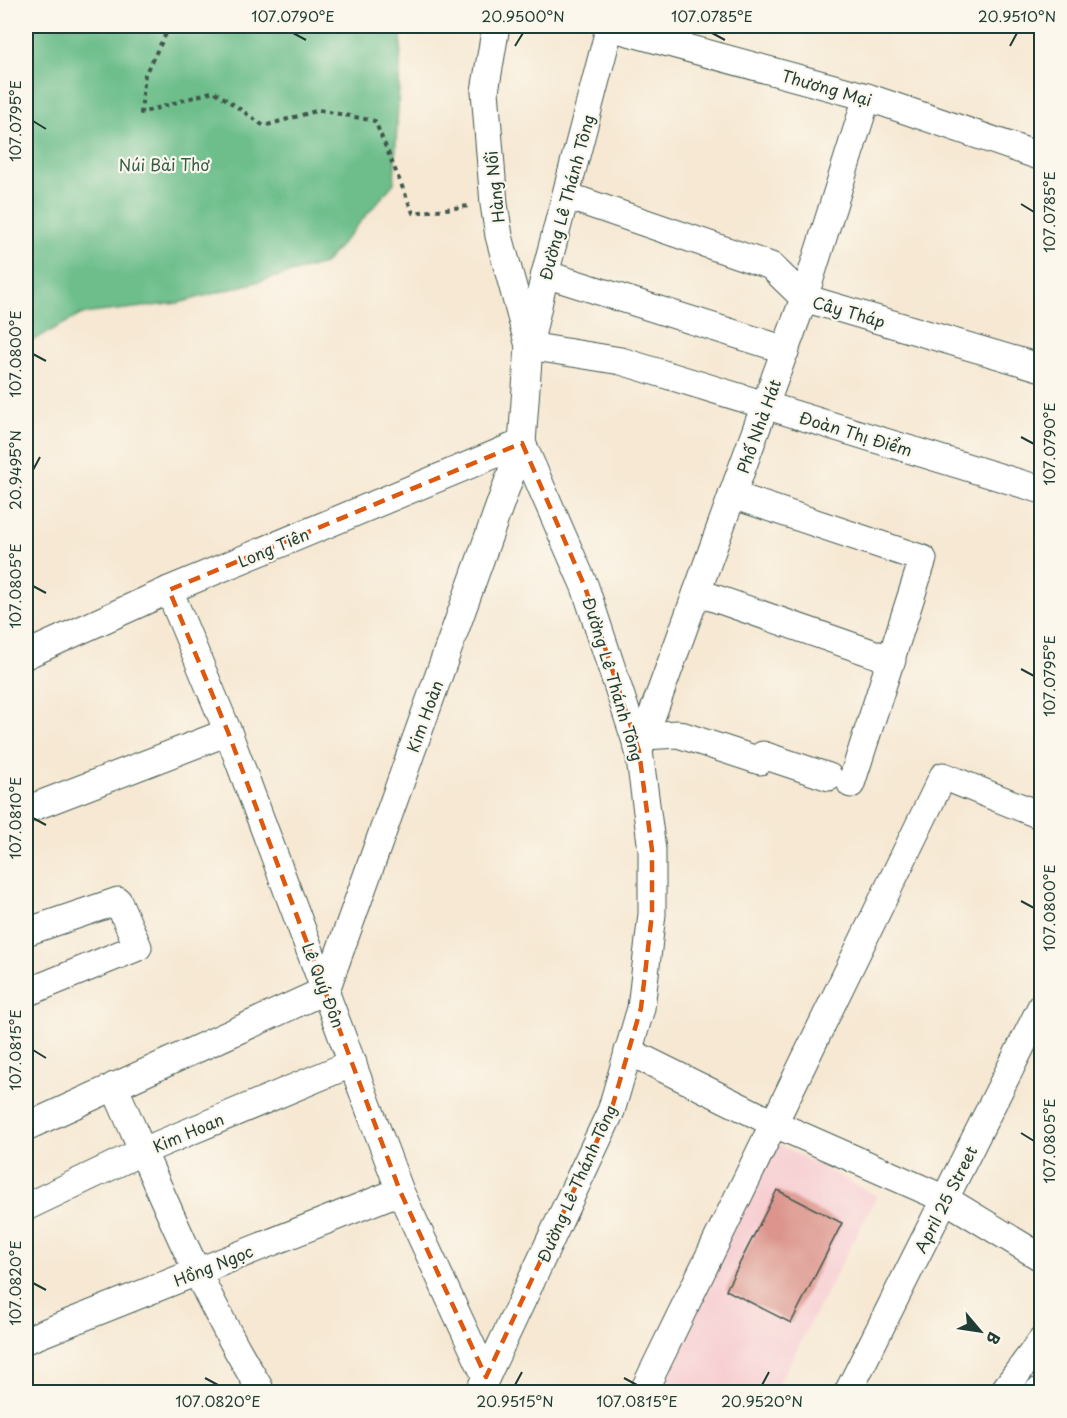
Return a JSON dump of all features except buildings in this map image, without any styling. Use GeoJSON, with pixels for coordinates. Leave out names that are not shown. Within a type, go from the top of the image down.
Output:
{"type":"FeatureCollection","features":[{"type":"Feature","properties":{"kind":"street","name":"Hàng Nồi"},"geometry":{"type":"LineString","coordinates":[[496,26],[485,91],[494,204],[499,236],[529,346]]}},
{"type":"Feature","properties":{"kind":"street","name":"Thương Mại"},"geometry":{"type":"LineString","coordinates":[[610,26],[867,97],[1041,156]]}},
{"type":"Feature","properties":{"kind":"street","name":"Đường Lê Thánh Tông"},"geometry":{"type":"LineString","coordinates":[[483,1385],[611,1111],[640,1008],[652,914],[652,850],[642,743],[585,587],[522,443],[529,346],[545,274],[610,26]]}},
{"type":"Feature","properties":{"kind":"street","name":"Phố Nhà Hát"},"geometry":{"type":"LineString","coordinates":[[642,743],[786,350],[867,97]]}},
{"type":"Feature","properties":{"kind":"street","name":"Cây Tháp"},"geometry":{"type":"LineString","coordinates":[[567,196],[771,267],[804,298],[1041,368]]}},
{"type":"Feature","properties":{"kind":"street"},"geometry":{"type":"LineString","coordinates":[[545,274],[786,350]]}},
{"type":"Feature","properties":{"kind":"street","name":"Đoàn Thị Điểm"},"geometry":{"type":"LineString","coordinates":[[529,346],[621,361],[1041,490]]}},
{"type":"Feature","properties":{"kind":"street","name":"Long Tiên"},"geometry":{"type":"LineString","coordinates":[[26,655],[169,590],[522,443]]}},
{"type":"Feature","properties":{"kind":"street","name":"Kim Hoàn"},"geometry":{"type":"LineString","coordinates":[[326,990],[522,443]]}},
{"type":"Feature","properties":{"kind":"street"},"geometry":{"type":"LineString","coordinates":[[642,743],[678,734],[759,761],[763,755],[840,780],[892,660],[922,559],[732,495]]}},
{"type":"Feature","properties":{"kind":"street","name":"Lê Quý Đôn"},"geometry":{"type":"LineString","coordinates":[[169,590],[228,732],[400,1191],[483,1385]]}},
{"type":"Feature","properties":{"kind":"street"},"geometry":{"type":"LineString","coordinates":[[697,592],[892,660]]}},
{"type":"Feature","properties":{"kind":"street"},"geometry":{"type":"LineString","coordinates":[[26,810],[228,732]]}},
{"type":"Feature","properties":{"kind":"street"},"geometry":{"type":"LineString","coordinates":[[643,1392],[943,776],[1041,816]]}},
{"type":"Feature","properties":{"kind":"street"},"geometry":{"type":"LineString","coordinates":[[26,932],[118,901],[138,947],[26,993]]}},
{"type":"Feature","properties":{"kind":"street"},"geometry":{"type":"LineString","coordinates":[[26,1127],[326,990]]}},
{"type":"Feature","properties":{"kind":"street","name":"April 25 Street"},"geometry":{"type":"LineString","coordinates":[[848,1392],[1041,1005]]}},
{"type":"Feature","properties":{"kind":"street"},"geometry":{"type":"LineString","coordinates":[[628,1051],[775,1124],[945,1199],[1041,1258]]}},
{"type":"Feature","properties":{"kind":"street","name":"Kim Hoan"},"geometry":{"type":"LineString","coordinates":[[26,1207],[143,1151],[353,1063]]}},
{"type":"Feature","properties":{"kind":"street"},"geometry":{"type":"LineString","coordinates":[[114,1086],[196,1272],[224,1329],[259,1391]]}},
{"type":"Feature","properties":{"kind":"street","name":"Hồng Ngọc"},"geometry":{"type":"LineString","coordinates":[[26,1340],[400,1191]]}},
{"type":"Feature","properties":{"kind":"street"},"geometry":{"type":"LineString","coordinates":[[1003,1392],[1041,1341]]}},
{"type":"Feature","properties":{"kind":"path"},"geometry":{"type":"LineString","coordinates":[[170,26],[145,74],[141,113],[214,91],[264,126],[319,110],[375,121],[413,213],[494,204]]}},
{"type":"Feature","properties":{"kind":"highlighted area"},"geometry":{"type":"Polygon","coordinates":[[[522,443],[585,587],[639,751],[652,850],[652,914],[641,1008],[611,1111],[486,1377],[400,1191],[228,732],[169,590],[522,443]]]}},
{"type":"Feature","properties":{"kind":"shaded area"},"geometry":{"type":"Polygon","coordinates":[[[778,1144],[877,1196],[774,1392],[662,1392],[652,1387],[778,1144]]]}},
{"type":"Feature","properties":{"kind":"green space","name":"Núi Bài Thơ"},"geometry":{"type":"Polygon","coordinates":[[[26,26],[402,26],[394,183],[324,264],[178,303],[82,314],[26,344],[26,26]]]}}]}
